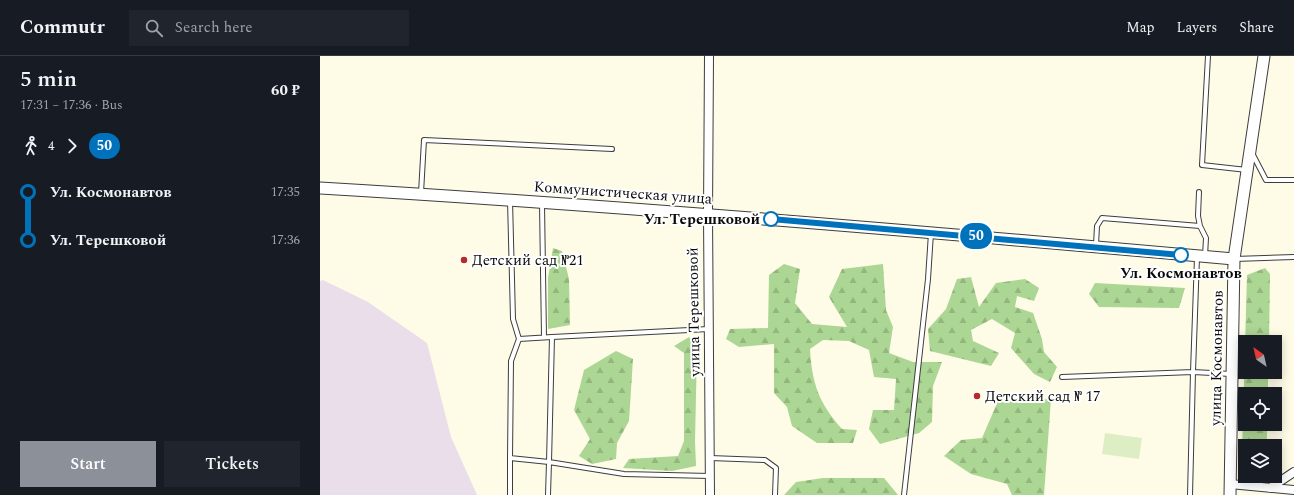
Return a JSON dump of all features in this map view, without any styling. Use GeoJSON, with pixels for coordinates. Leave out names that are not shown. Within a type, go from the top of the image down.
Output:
{"type":"FeatureCollection","features":[{"type":"Feature","properties":{"kind":"street","name":"улица Терешковой"},"geometry":{"type":"LineString","coordinates":[[709,56],[708,214],[710,495]]}},
{"type":"Feature","properties":{"kind":"street","name":"улица Космонавтов"},"geometry":{"type":"LineString","coordinates":[[1230,489],[1234,259],[1264,56]]}},
{"type":"Feature","properties":{"kind":"street","name":"Коммунистическая улица"},"geometry":{"type":"LineString","coordinates":[[320,188],[510,199],[708,214],[1234,259]]}},
{"type":"Feature","properties":{"kind":"street"},"geometry":{"type":"LineString","coordinates":[[1270,488],[1294,472]]}},
{"type":"Feature","properties":{"kind":"street"},"geometry":{"type":"LineString","coordinates":[[1230,489],[1270,488],[1294,490]]}},
{"type":"Feature","properties":{"kind":"lane"},"geometry":{"type":"LineString","coordinates":[[1208,56],[1202,165],[1247,170]]}},
{"type":"Feature","properties":{"kind":"lane"},"geometry":{"type":"LineString","coordinates":[[421,194],[424,140],[612,149]]}},
{"type":"Feature","properties":{"kind":"lane"},"geometry":{"type":"LineString","coordinates":[[1250,149],[1266,180],[1294,180]]}},
{"type":"Feature","properties":{"kind":"lane"},"geometry":{"type":"LineString","coordinates":[[1190,495],[1193,372],[1201,256],[1206,238],[1200,226],[1198,216],[1199,192]]}},
{"type":"Feature","properties":{"kind":"lane"},"geometry":{"type":"LineString","coordinates":[[510,199],[513,319],[519,339],[511,362],[510,495]]}},
{"type":"Feature","properties":{"kind":"lane"},"geometry":{"type":"LineString","coordinates":[[542,202],[544,338]]}},
{"type":"Feature","properties":{"kind":"lane"},"geometry":{"type":"LineString","coordinates":[[1096,247],[1097,226],[1102,218],[1200,226]]}},
{"type":"Feature","properties":{"kind":"lane"},"geometry":{"type":"LineString","coordinates":[[904,495],[928,279],[931,232]]}},
{"type":"Feature","properties":{"kind":"lane"},"geometry":{"type":"LineString","coordinates":[[1234,259],[1294,257]]}},
{"type":"Feature","properties":{"kind":"lane"},"geometry":{"type":"LineString","coordinates":[[519,339],[709,329]]}},
{"type":"Feature","properties":{"kind":"lane"},"geometry":{"type":"LineString","coordinates":[[548,495],[552,337]]}},
{"type":"Feature","properties":{"kind":"lane"},"geometry":{"type":"LineString","coordinates":[[1062,377],[1193,372],[1232,374]]}},
{"type":"Feature","properties":{"kind":"lane"},"geometry":{"type":"LineString","coordinates":[[510,458],[549,462],[624,474],[710,476]]}},
{"type":"Feature","properties":{"kind":"lane"},"geometry":{"type":"LineString","coordinates":[[710,458],[765,460],[776,468],[775,495]]}},
{"type":"Feature","properties":{"kind":"shaded area"},"geometry":{"type":"Polygon","coordinates":[[[323,280],[368,302],[427,343],[451,437],[477,495],[320,495],[320,281],[323,280]]]}},
{"type":"Feature","properties":{"kind":"green space"},"geometry":{"type":"Polygon","coordinates":[[[553,248],[562,251],[569,279],[570,325],[548,329],[548,278],[553,248]]]}},
{"type":"Feature","properties":{"kind":"green space"},"geometry":{"type":"Polygon","coordinates":[[[784,264],[800,269],[795,303],[812,324],[847,327],[829,297],[842,269],[883,264],[886,310],[893,327],[889,353],[913,362],[942,362],[933,386],[932,422],[919,433],[880,444],[869,429],[873,410],[894,410],[896,379],[874,377],[869,350],[849,341],[823,340],[810,349],[815,383],[822,401],[834,420],[842,429],[857,430],[853,443],[817,443],[792,426],[787,407],[774,393],[774,344],[739,347],[726,339],[730,329],[768,328],[769,275],[784,264]]]}},
{"type":"Feature","properties":{"kind":"green space"},"geometry":{"type":"Polygon","coordinates":[[[1265,268],[1270,274],[1269,335],[1245,335],[1247,275],[1265,268]]]}},
{"type":"Feature","properties":{"kind":"green space"},"geometry":{"type":"Polygon","coordinates":[[[971,277],[979,307],[996,283],[1025,279],[1039,288],[1034,301],[1017,296],[1015,307],[1033,313],[1042,339],[1044,352],[1057,367],[1050,382],[1034,374],[1011,348],[1015,333],[992,319],[971,330],[973,341],[999,353],[991,366],[930,351],[928,329],[946,309],[957,279],[971,277]]]}},
{"type":"Feature","properties":{"kind":"green space"},"geometry":{"type":"Polygon","coordinates":[[[1095,283],[1185,288],[1179,308],[1099,307],[1089,294],[1095,283]]]}},
{"type":"Feature","properties":{"kind":"green space"},"geometry":{"type":"Polygon","coordinates":[[[689,337],[697,348],[695,441],[696,466],[672,471],[623,468],[629,459],[678,456],[684,441],[684,353],[674,346],[689,337]]]}},
{"type":"Feature","properties":{"kind":"green space"},"geometry":{"type":"Polygon","coordinates":[[[616,351],[633,359],[629,421],[617,443],[616,459],[592,464],[579,456],[590,439],[574,410],[584,370],[616,351]]]}},
{"type":"Feature","properties":{"kind":"green space"},"geometry":{"type":"Polygon","coordinates":[[[1244,379],[1268,379],[1268,387],[1244,387],[1244,379]]]}},
{"type":"Feature","properties":{"kind":"green space"},"geometry":{"type":"Polygon","coordinates":[[[1051,399],[1044,495],[1012,495],[1007,484],[971,474],[944,456],[961,440],[982,438],[998,401],[1051,399]]]}},
{"type":"Feature","properties":{"kind":"green space"},"geometry":{"type":"Polygon","coordinates":[[[1243,431],[1267,431],[1267,439],[1242,439],[1243,431]]]}},
{"type":"Feature","properties":{"kind":"green space"},"geometry":{"type":"Polygon","coordinates":[[[1105,433],[1142,438],[1139,459],[1102,454],[1105,433]]]}},
{"type":"Feature","properties":{"kind":"green space"},"geometry":{"type":"Polygon","coordinates":[[[823,478],[884,478],[898,495],[784,495],[796,482],[823,478]]]}},
{"type":"Feature","properties":{"kind":"bus line","name":"50"},"geometry":{"type":"LineString","coordinates":[[771,219],[913,230],[1181,255]]}},
{"type":"Feature","properties":{"kind":"place","name":"Ул. Терешковой"},"geometry":{"type":"Point","coordinates":[771,219]}},
{"type":"Feature","properties":{"kind":"place","name":"Ул. Космонавтов"},"geometry":{"type":"Point","coordinates":[1181,255]}},
{"type":"Feature","properties":{"kind":"place","name":"Детский сад №21"},"geometry":{"type":"Point","coordinates":[464,260]}},
{"type":"Feature","properties":{"kind":"place","name":"Детский сад № 17"},"geometry":{"type":"Point","coordinates":[977,396]}}]}
